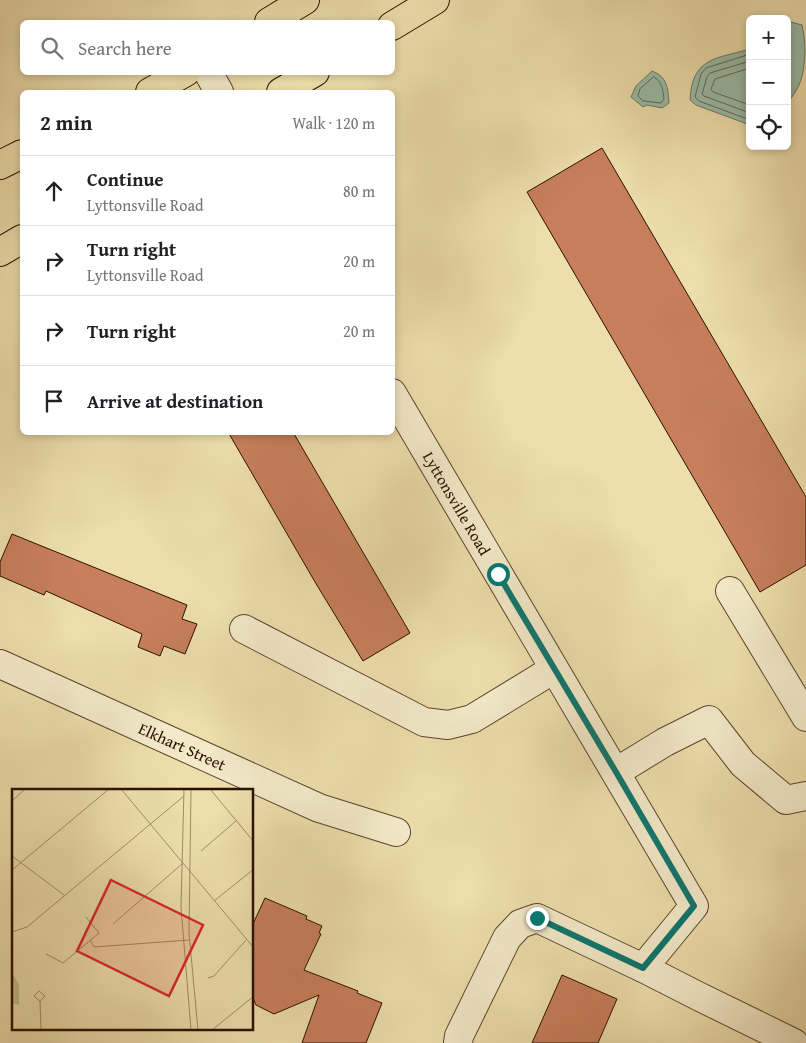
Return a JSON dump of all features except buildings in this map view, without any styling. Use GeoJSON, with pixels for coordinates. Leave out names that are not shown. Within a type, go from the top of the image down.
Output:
{"type":"FeatureCollection","features":[{"type":"Feature","properties":{"kind":"main road"},"geometry":{"type":"LineString","coordinates":[[272,20],[306,0]]}},
{"type":"Feature","properties":{"kind":"main road"},"geometry":{"type":"LineString","coordinates":[[395,24],[435,0]]}},
{"type":"Feature","properties":{"kind":"main road"},"geometry":{"type":"LineString","coordinates":[[154,90],[181,75]]}},
{"type":"Feature","properties":{"kind":"main road"},"geometry":{"type":"LineString","coordinates":[[284,90],[310,75]]}},
{"type":"Feature","properties":{"kind":"main road"},"geometry":{"type":"LineString","coordinates":[[0,165],[20,155]]}},
{"type":"Feature","properties":{"kind":"main road"},"geometry":{"type":"LineString","coordinates":[[0,252],[20,240]]}},
{"type":"Feature","properties":{"kind":"street"},"geometry":{"type":"LineString","coordinates":[[210,75],[218,90]]}},
{"type":"Feature","properties":{"kind":"street","name":"Lyttonsville Road"},"geometry":{"type":"LineString","coordinates":[[395,397],[694,906],[643,968]]}},
{"type":"Feature","properties":{"kind":"street"},"geometry":{"type":"LineString","coordinates":[[730,591],[806,717]]}},
{"type":"Feature","properties":{"kind":"street"},"geometry":{"type":"LineString","coordinates":[[244,629],[424,722],[448,726],[472,719],[554,669]]}},
{"type":"Feature","properties":{"kind":"street","name":"Elkhart Street"},"geometry":{"type":"LineString","coordinates":[[0,664],[319,808],[396,832]]}},
{"type":"Feature","properties":{"kind":"street"},"geometry":{"type":"LineString","coordinates":[[616,772],[665,742],[709,720],[743,764],[786,800],[806,796]]}},
{"type":"Feature","properties":{"kind":"street"},"geometry":{"type":"LineString","coordinates":[[458,1043],[459,1036],[507,938],[520,924],[537,918],[794,1043]]}},
{"type":"Feature","properties":{"kind":"water"},"geometry":{"type":"Polygon","coordinates":[[[791,22],[802,25],[804,38],[804,67],[797,90],[791,98],[791,22]]]}},
{"type":"Feature","properties":{"kind":"water"},"geometry":{"type":"Polygon","coordinates":[[[746,50],[746,124],[696,105],[690,100],[695,75],[708,62],[746,50]]]}},
{"type":"Feature","properties":{"kind":"water"},"geometry":{"type":"Polygon","coordinates":[[[652,71],[661,76],[666,83],[669,103],[662,108],[647,105],[643,107],[631,97],[636,86],[652,71]]]}},
{"type":"Feature","properties":{"kind":"route"},"geometry":{"type":"LineString","coordinates":[[498,574],[694,906],[643,968],[537,918]]}}]}
